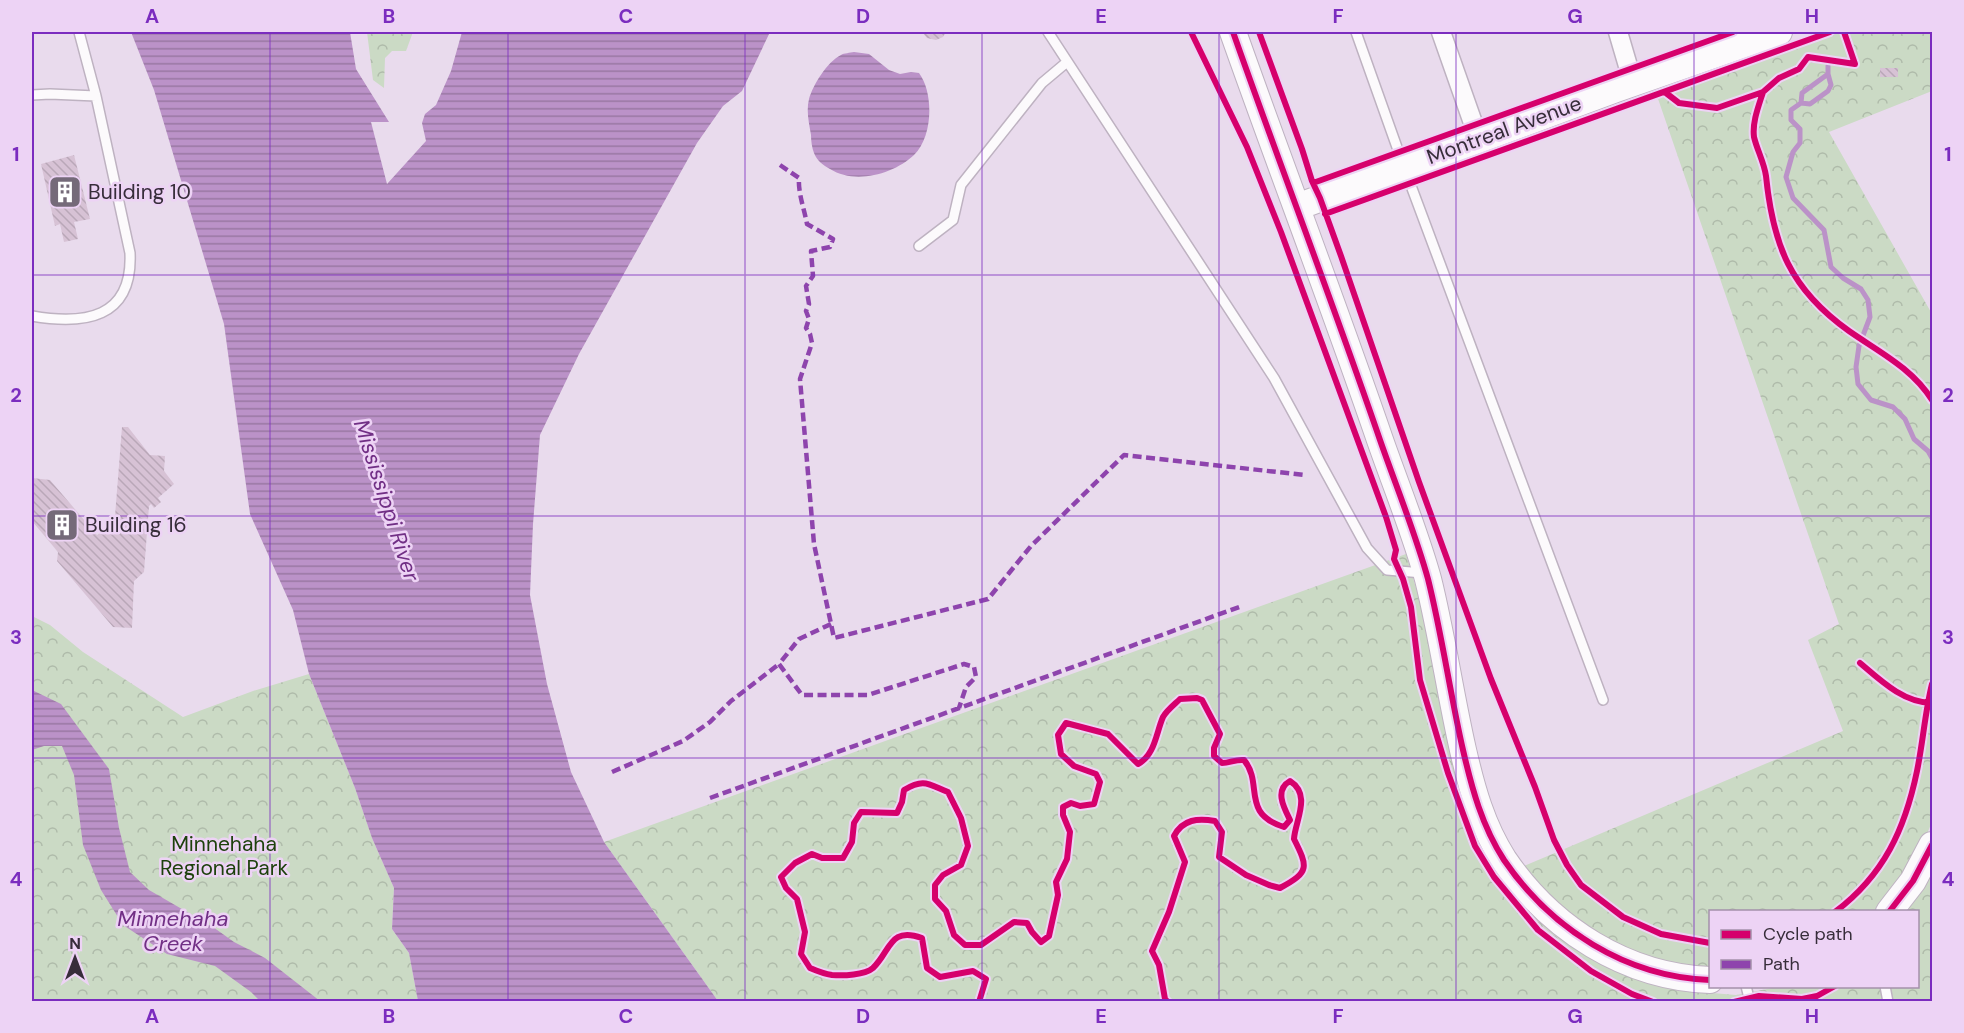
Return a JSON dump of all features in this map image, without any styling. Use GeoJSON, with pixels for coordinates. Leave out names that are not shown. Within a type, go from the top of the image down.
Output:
{"type":"FeatureCollection","features":[{"type":"Feature","properties":{"kind":"street"},"geometry":{"type":"LineString","coordinates":[[1233,32],[1426,573],[1469,778],[1489,835],[1523,885],[1548,912],[1572,932],[1628,963],[1688,980],[1709,980]]}},
{"type":"Feature","properties":{"kind":"street"},"geometry":{"type":"LineString","coordinates":[[1441,32],[1479,140]]}},
{"type":"Feature","properties":{"kind":"street"},"geometry":{"type":"LineString","coordinates":[[1618,32],[1633,83]]}},
{"type":"Feature","properties":{"kind":"street","name":"Montreal Avenue"},"geometry":{"type":"LineString","coordinates":[[1297,207],[1633,83],[1779,32]]}},
{"type":"Feature","properties":{"kind":"street"},"geometry":{"type":"LineString","coordinates":[[1890,910],[1913,881],[1932,845]]}},
{"type":"Feature","properties":{"kind":"lane"},"geometry":{"type":"LineString","coordinates":[[32,316],[71,320],[100,314],[113,308],[129,278],[130,253],[96,96],[79,32]]}},
{"type":"Feature","properties":{"kind":"lane"},"geometry":{"type":"LineString","coordinates":[[1048,32],[1274,378],[1367,548],[1387,570],[1426,573]]}},
{"type":"Feature","properties":{"kind":"lane"},"geometry":{"type":"LineString","coordinates":[[1356,32],[1603,700]]}},
{"type":"Feature","properties":{"kind":"lane"},"geometry":{"type":"LineString","coordinates":[[919,246],[953,220],[961,185],[1042,83],[1067,62]]}},
{"type":"Feature","properties":{"kind":"lane"},"geometry":{"type":"LineString","coordinates":[[32,95],[96,96]]}},
{"type":"Feature","properties":{"kind":"green space"},"geometry":{"type":"Polygon","coordinates":[[[367,32],[413,32],[406,51],[392,51],[385,58],[384,88],[373,80],[367,32]]]}},
{"type":"Feature","properties":{"kind":"green space"},"geometry":{"type":"Polygon","coordinates":[[[1834,32],[1932,32],[1932,91],[1829,132],[1932,314],[1932,822],[1909,870],[1877,910],[1709,910],[1709,970],[1645,958],[1604,942],[1557,909],[1519,868],[1843,731],[1808,640],[1839,624],[1656,93],[1834,32]]]}},
{"type":"Feature","properties":{"kind":"green space"},"geometry":{"type":"Polygon","coordinates":[[[1406,554],[1423,612],[1440,706],[1469,819],[1480,841],[1530,911],[1548,929],[1570,945],[1602,963],[1636,978],[1677,990],[1736,995],[1773,988],[1919,988],[1919,910],[1905,910],[1917,898],[1932,872],[1932,1001],[718,1001],[604,842],[1406,554]]]}},
{"type":"Feature","properties":{"kind":"green space","name":"Minnehaha Regional Park"},"geometry":{"type":"Polygon","coordinates":[[[32,616],[50,625],[83,652],[183,717],[253,691],[309,674],[355,788],[372,838],[394,888],[392,929],[409,953],[418,1001],[32,1001],[32,616]]]}},
{"type":"Feature","properties":{"kind":"water","name":"Mississippi River"},"geometry":{"type":"Polygon","coordinates":[[[131,32],[350,32],[356,69],[389,122],[371,122],[387,184],[426,141],[422,123],[425,114],[436,105],[451,71],[462,32],[770,32],[742,91],[723,106],[697,143],[579,354],[540,435],[533,524],[530,595],[547,684],[571,772],[604,842],[718,1001],[418,1001],[409,953],[392,929],[394,888],[372,838],[355,788],[309,674],[293,610],[250,514],[224,324],[154,90],[131,32]]]}},
{"type":"Feature","properties":{"kind":"water"},"geometry":{"type":"Polygon","coordinates":[[[854,52],[869,54],[889,70],[900,74],[919,73],[924,82],[929,103],[925,137],[914,155],[906,162],[885,172],[862,177],[840,174],[819,161],[812,147],[808,112],[811,93],[826,68],[841,55],[854,52]]]}},
{"type":"Feature","properties":{"kind":"water","name":"Minnehaha Creek"},"geometry":{"type":"Polygon","coordinates":[[[32,690],[61,704],[109,769],[119,828],[130,872],[149,890],[213,927],[234,942],[265,958],[320,1001],[260,1001],[215,966],[167,954],[123,925],[101,890],[83,845],[74,775],[62,746],[44,746],[32,750],[32,690]]]}},
{"type":"Feature","properties":{"kind":"building"},"geometry":{"type":"Polygon","coordinates":[[[922,32],[946,32],[943,37],[936,40],[927,38],[922,32]]]}},
{"type":"Feature","properties":{"kind":"building"},"geometry":{"type":"Polygon","coordinates":[[[1880,68],[1898,68],[1898,77],[1880,77],[1880,68]]]}},
{"type":"Feature","properties":{"kind":"building","name":"Building 10"},"geometry":{"type":"Polygon","coordinates":[[[74,155],[90,219],[74,222],[78,239],[64,242],[60,224],[55,226],[41,164],[74,155]]]}},
{"type":"Feature","properties":{"kind":"building","name":"Building 16"},"geometry":{"type":"Polygon","coordinates":[[[122,427],[128,427],[150,455],[165,456],[164,471],[174,484],[158,498],[161,502],[154,508],[151,504],[149,506],[144,572],[134,581],[132,628],[113,627],[57,561],[58,552],[32,521],[32,478],[50,480],[97,535],[105,529],[114,529],[122,427]]]}},
{"type":"Feature","properties":{"kind":"waterway"},"geometry":{"type":"LineString","coordinates":[[1828,66],[1831,85],[1828,91],[1810,104],[1801,103],[1791,110],[1791,120],[1800,129],[1800,143],[1793,152],[1786,177],[1793,198],[1824,230],[1831,267],[1861,289],[1868,300],[1870,317],[1859,346],[1856,367],[1858,384],[1871,400],[1893,407],[1905,419],[1914,439],[1928,451],[1932,458]]}},
{"type":"Feature","properties":{"kind":"waterway"},"geometry":{"type":"LineString","coordinates":[[1801,103],[1802,93],[1828,74]]}},
{"type":"Feature","properties":{"kind":"marked path"},"geometry":{"type":"LineString","coordinates":[[780,165],[799,178],[800,195],[807,224],[833,239],[830,247],[811,251],[813,276],[806,286],[809,304],[806,311],[809,319],[806,328],[812,343],[800,379],[814,544],[834,638],[988,599],[1031,546],[1124,455],[1304,475]]}},
{"type":"Feature","properties":{"kind":"marked path"},"geometry":{"type":"LineString","coordinates":[[710,798],[1242,606]]}},
{"type":"Feature","properties":{"kind":"marked path"},"geometry":{"type":"LineString","coordinates":[[831,624],[799,639],[779,664],[802,695],[868,695],[964,664],[974,667],[976,677],[966,687],[959,708]]}},
{"type":"Feature","properties":{"kind":"marked path"},"geometry":{"type":"LineString","coordinates":[[612,772],[683,741],[710,722],[731,701],[779,664]]}},
{"type":"Feature","properties":{"kind":"cycle path"},"geometry":{"type":"LineString","coordinates":[[1191,32],[1247,147],[1281,232],[1386,517],[1396,550],[1394,559],[1403,579],[1411,607],[1420,680],[1448,773],[1475,846],[1494,877],[1538,930],[1591,971],[1632,994],[1653,1002]]}},
{"type":"Feature","properties":{"kind":"cycle path"},"geometry":{"type":"LineString","coordinates":[[1233,32],[1417,544],[1433,600],[1466,765],[1479,807],[1496,847],[1523,885],[1544,907],[1568,928],[1593,945],[1649,970],[1679,977],[1709,980]]}},
{"type":"Feature","properties":{"kind":"cycle path"},"geometry":{"type":"LineString","coordinates":[[1259,32],[1341,256],[1419,482],[1491,679],[1554,840],[1581,885],[1623,917],[1661,934],[1709,943]]}},
{"type":"Feature","properties":{"kind":"cycle path"},"geometry":{"type":"LineString","coordinates":[[1313,183],[1733,32]]}},
{"type":"Feature","properties":{"kind":"cycle path"},"geometry":{"type":"LineString","coordinates":[[1325,214],[1830,32]]}},
{"type":"Feature","properties":{"kind":"cycle path"},"geometry":{"type":"LineString","coordinates":[[1666,93],[1679,103],[1717,108],[1763,92],[1779,78],[1799,69],[1808,57],[1855,64],[1844,32]]}},
{"type":"Feature","properties":{"kind":"cycle path"},"geometry":{"type":"LineString","coordinates":[[1763,92],[1755,120],[1754,137],[1765,171],[1774,223],[1788,264],[1812,299],[1849,331],[1905,370],[1932,400]]}},
{"type":"Feature","properties":{"kind":"cycle path"},"geometry":{"type":"LineString","coordinates":[[1860,663],[1902,695],[1932,703]]}},
{"type":"Feature","properties":{"kind":"cycle path"},"geometry":{"type":"LineString","coordinates":[[1837,910],[1867,883],[1899,831],[1917,771],[1932,684]]}},
{"type":"Feature","properties":{"kind":"cycle path"},"geometry":{"type":"LineString","coordinates":[[979,1002],[986,979],[973,971],[940,977],[927,968],[922,938],[911,935],[897,938],[873,968],[859,974],[832,975],[810,968],[801,954],[805,932],[797,899],[786,888],[781,877],[795,863],[812,854],[822,858],[843,858],[852,842],[854,823],[861,812],[897,813],[904,790],[916,784],[926,783],[948,792],[961,818],[968,846],[961,865],[943,875],[935,885],[935,899],[946,911],[954,935],[965,945],[981,945],[1014,922],[1027,923],[1041,942],[1049,936],[1058,895],[1056,882],[1067,859],[1070,832],[1063,815],[1063,807],[1071,803],[1080,806],[1094,804],[1100,782],[1096,774],[1074,766],[1061,754],[1058,735],[1066,723],[1108,734],[1138,764],[1152,749],[1163,717],[1167,712],[1180,699],[1197,698],[1202,700],[1220,734],[1214,748],[1214,756],[1222,763],[1244,760],[1250,769],[1257,806],[1262,814],[1270,821],[1284,827],[1290,820],[1282,799],[1282,789],[1290,781],[1297,787],[1300,793],[1301,808],[1294,839],[1304,863],[1297,878],[1280,888],[1246,875],[1219,857],[1222,832],[1215,821],[1192,821],[1178,830],[1174,836],[1185,862],[1169,912],[1152,951],[1159,965],[1165,999],[1168,1002]]}},
{"type":"Feature","properties":{"kind":"cycle path"},"geometry":{"type":"LineString","coordinates":[[1891,910],[1913,881],[1932,845]]}},
{"type":"Feature","properties":{"kind":"cycle path"},"geometry":{"type":"LineString","coordinates":[[1734,1002],[1759,996],[1802,999],[1817,996],[1831,988]]}},
{"type":"Feature","properties":{"kind":"place","name":"Building 10"},"geometry":{"type":"Point","coordinates":[65,192]}},
{"type":"Feature","properties":{"kind":"place","name":"Building 16"},"geometry":{"type":"Point","coordinates":[62,525]}}]}
